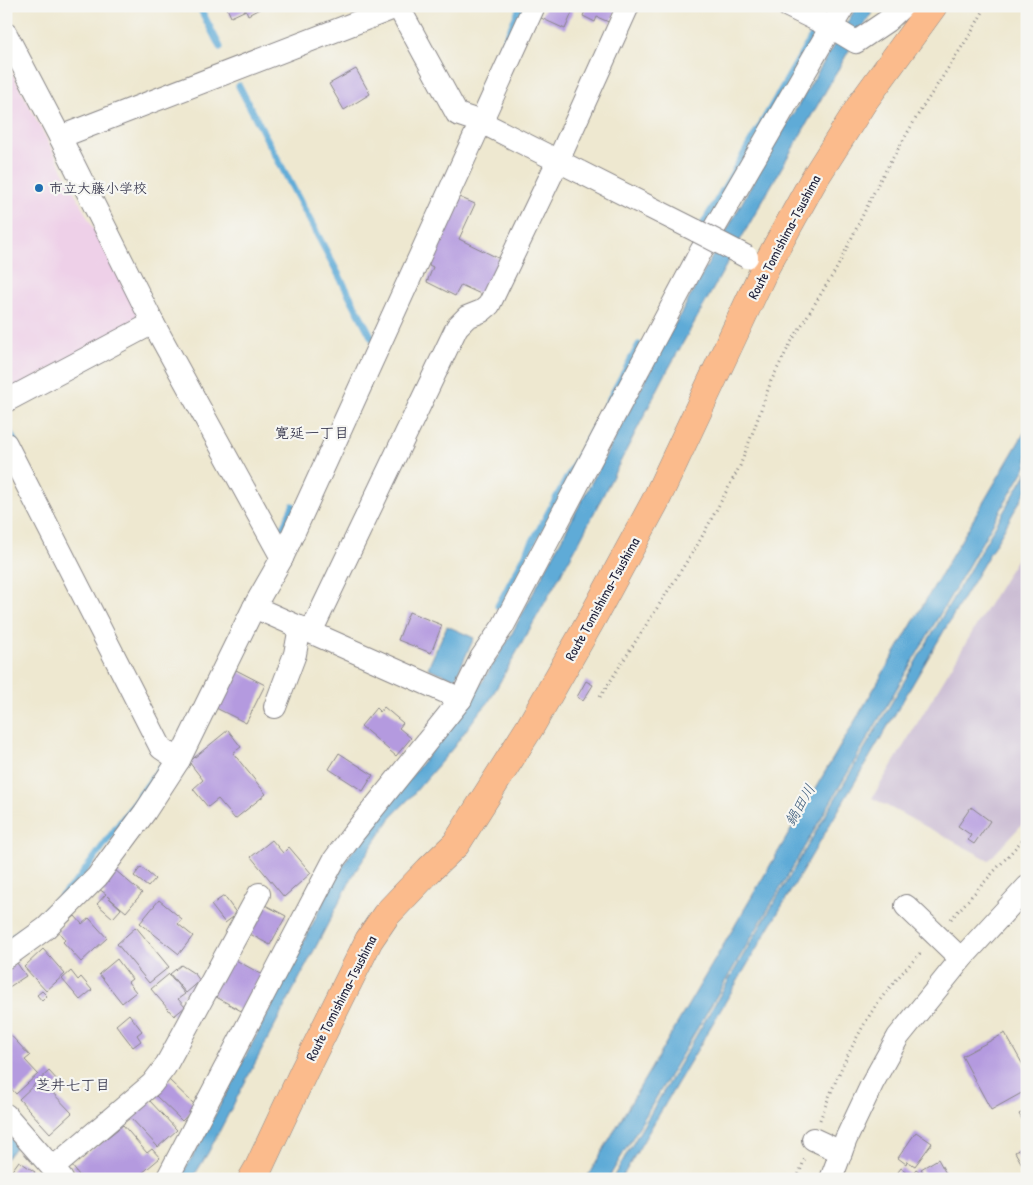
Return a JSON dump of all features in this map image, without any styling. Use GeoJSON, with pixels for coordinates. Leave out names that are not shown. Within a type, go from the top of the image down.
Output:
{"type":"FeatureCollection","features":[{"type":"Feature","properties":{"kind":"main road","name":"Route Tomishima-Tsushima"},"geometry":{"type":"LineString","coordinates":[[251,1175],[369,940],[386,915],[456,844],[530,727],[590,622],[655,502],[756,261],[813,181],[863,102],[933,6]]}},
{"type":"Feature","properties":{"kind":"street"},"geometry":{"type":"LineString","coordinates":[[60,137],[398,6],[457,114],[481,122],[756,261]]}},
{"type":"Feature","properties":{"kind":"street"},"geometry":{"type":"LineString","coordinates":[[6,957],[46,928],[96,877],[145,812],[179,760],[254,607],[282,558],[534,6]]}},
{"type":"Feature","properties":{"kind":"street"},"geometry":{"type":"LineString","coordinates":[[275,707],[306,630],[457,327],[467,316],[489,305],[558,161],[628,6]]}},
{"type":"Feature","properties":{"kind":"street"},"geometry":{"type":"LineString","coordinates":[[788,6],[842,33],[887,21],[903,6]]}},
{"type":"Feature","properties":{"kind":"street"},"geometry":{"type":"LineString","coordinates":[[167,1179],[334,860],[461,699],[481,658],[508,617],[701,251],[842,33],[844,6]]}},
{"type":"Feature","properties":{"kind":"street"},"geometry":{"type":"LineString","coordinates":[[6,34],[153,323],[282,558]]}},
{"type":"Feature","properties":{"kind":"street"},"geometry":{"type":"LineString","coordinates":[[6,401],[153,323]]}},
{"type":"Feature","properties":{"kind":"street"},"geometry":{"type":"LineString","coordinates":[[6,444],[161,748],[179,760]]}},
{"type":"Feature","properties":{"kind":"street"},"geometry":{"type":"LineString","coordinates":[[254,607],[461,699]]}},
{"type":"Feature","properties":{"kind":"street"},"geometry":{"type":"LineString","coordinates":[[831,1179],[846,1139],[872,1084],[898,1037],[961,959],[1027,887]]}},
{"type":"Feature","properties":{"kind":"street"},"geometry":{"type":"LineString","coordinates":[[6,1115],[57,1173],[152,1084],[165,1067],[259,894]]}},
{"type":"Feature","properties":{"kind":"street"},"geometry":{"type":"LineString","coordinates":[[906,906],[961,959]]}},
{"type":"Feature","properties":{"kind":"street"},"geometry":{"type":"LineString","coordinates":[[813,1139],[841,1152]]}},
{"type":"Feature","properties":{"kind":"path"},"geometry":{"type":"LineString","coordinates":[[600,698],[698,544],[740,466],[771,381],[790,344],[837,268],[880,180],[919,113],[987,6]]}},
{"type":"Feature","properties":{"kind":"path"},"geometry":{"type":"LineString","coordinates":[[797,1179],[833,1087],[852,1046],[872,1012],[898,978],[1027,835]]}},
{"type":"Feature","properties":{"kind":"shaded area","name":"市立大藤小学校"},"geometry":{"type":"Polygon","coordinates":[[[6,61],[138,314],[134,325],[6,393],[6,61]]]}},
{"type":"Feature","properties":{"kind":"shaded area"},"geometry":{"type":"Polygon","coordinates":[[[1027,542],[1027,819],[989,860],[872,798],[1027,542]]]}},
{"type":"Feature","properties":{"kind":"water"},"geometry":{"type":"Polygon","coordinates":[[[857,6],[876,6],[756,212],[665,375],[579,542],[488,703],[453,748],[392,816],[355,872],[208,1153],[192,1179],[179,1179],[200,1144],[328,893],[349,856],[461,713],[510,637],[674,326],[760,170],[857,6]]]}},
{"type":"Feature","properties":{"kind":"water"},"geometry":{"type":"Polygon","coordinates":[[[1027,428],[1027,465],[770,906],[608,1179],[586,1179],[1027,428]]]}},
{"type":"Feature","properties":{"kind":"water"},"geometry":{"type":"Polygon","coordinates":[[[1027,472],[1027,489],[1004,529],[621,1179],[612,1179],[1027,472]]]}},
{"type":"Feature","properties":{"kind":"water"},"geometry":{"type":"Polygon","coordinates":[[[447,626],[474,638],[455,679],[428,668],[447,626]]]}},
{"type":"Feature","properties":{"kind":"water"},"geometry":{"type":"Polygon","coordinates":[[[6,1133],[17,1145],[6,1159],[6,1133]]]}},
{"type":"Feature","properties":{"kind":"building"},"geometry":{"type":"Polygon","coordinates":[[[231,6],[265,6],[248,15],[246,10],[231,17],[227,8],[231,6]]]}},
{"type":"Feature","properties":{"kind":"building"},"geometry":{"type":"Polygon","coordinates":[[[546,6],[575,6],[565,29],[541,18],[546,6]]]}},
{"type":"Feature","properties":{"kind":"building"},"geometry":{"type":"Polygon","coordinates":[[[575,6],[618,6],[611,23],[597,17],[595,22],[583,16],[585,11],[575,6]]]}},
{"type":"Feature","properties":{"kind":"building"},"geometry":{"type":"Polygon","coordinates":[[[356,69],[370,94],[344,110],[329,84],[356,69]]]}},
{"type":"Feature","properties":{"kind":"building"},"geometry":{"type":"Polygon","coordinates":[[[459,197],[475,204],[459,239],[502,260],[485,296],[461,285],[455,296],[427,282],[433,267],[427,264],[459,197]]]}},
{"type":"Feature","properties":{"kind":"building"},"geometry":{"type":"Polygon","coordinates":[[[409,612],[442,625],[431,653],[398,640],[409,612]]]}},
{"type":"Feature","properties":{"kind":"building"},"geometry":{"type":"Polygon","coordinates":[[[236,670],[265,685],[246,723],[216,708],[236,670]]]}},
{"type":"Feature","properties":{"kind":"building"},"geometry":{"type":"Polygon","coordinates":[[[586,681],[593,685],[583,701],[577,697],[586,681]]]}},
{"type":"Feature","properties":{"kind":"building"},"geometry":{"type":"Polygon","coordinates":[[[384,707],[403,723],[399,728],[411,738],[396,756],[361,726],[376,708],[380,712],[384,707]]]}},
{"type":"Feature","properties":{"kind":"building"},"geometry":{"type":"Polygon","coordinates":[[[228,730],[241,747],[233,753],[266,794],[235,819],[218,799],[208,807],[193,789],[203,780],[189,762],[228,730]]]}},
{"type":"Feature","properties":{"kind":"building"},"geometry":{"type":"Polygon","coordinates":[[[339,753],[373,775],[363,791],[329,769],[339,753]]]}},
{"type":"Feature","properties":{"kind":"building"},"geometry":{"type":"Polygon","coordinates":[[[971,807],[990,821],[974,844],[968,840],[971,835],[958,826],[971,807]]]}},
{"type":"Feature","properties":{"kind":"building"},"geometry":{"type":"Polygon","coordinates":[[[272,840],[283,853],[289,847],[311,873],[284,897],[251,857],[272,840]]]}},
{"type":"Feature","properties":{"kind":"building"},"geometry":{"type":"Polygon","coordinates":[[[141,867],[155,879],[148,887],[134,876],[141,867]]]}},
{"type":"Feature","properties":{"kind":"building"},"geometry":{"type":"Polygon","coordinates":[[[115,870],[142,893],[126,912],[107,896],[121,909],[113,918],[97,904],[106,894],[99,889],[115,870]]]}},
{"type":"Feature","properties":{"kind":"building"},"geometry":{"type":"Polygon","coordinates":[[[224,896],[237,914],[225,923],[211,905],[224,896]]]}},
{"type":"Feature","properties":{"kind":"building"},"geometry":{"type":"Polygon","coordinates":[[[159,900],[182,919],[178,924],[193,936],[179,954],[140,923],[159,900]]]}},
{"type":"Feature","properties":{"kind":"building"},"geometry":{"type":"Polygon","coordinates":[[[265,905],[286,916],[270,945],[250,934],[265,905]]]}},
{"type":"Feature","properties":{"kind":"building"},"geometry":{"type":"Polygon","coordinates":[[[75,916],[82,924],[89,918],[107,938],[81,962],[63,942],[65,940],[58,931],[75,916]]]}},
{"type":"Feature","properties":{"kind":"building"},"geometry":{"type":"Polygon","coordinates":[[[136,927],[169,967],[149,983],[117,944],[136,927]]]}},
{"type":"Feature","properties":{"kind":"building"},"geometry":{"type":"Polygon","coordinates":[[[43,949],[65,974],[46,991],[24,967],[43,949]]]}},
{"type":"Feature","properties":{"kind":"building"},"geometry":{"type":"Polygon","coordinates":[[[232,958],[263,975],[243,1012],[211,994],[232,958]]]}},
{"type":"Feature","properties":{"kind":"building"},"geometry":{"type":"Polygon","coordinates":[[[117,959],[132,979],[128,982],[136,992],[122,1003],[99,974],[117,959]]]}},
{"type":"Feature","properties":{"kind":"building"},"geometry":{"type":"Polygon","coordinates":[[[17,963],[26,976],[6,989],[6,970],[17,963]]]}},
{"type":"Feature","properties":{"kind":"building"},"geometry":{"type":"Polygon","coordinates":[[[181,965],[195,974],[200,981],[186,993],[170,974],[181,965]]]}},
{"type":"Feature","properties":{"kind":"building"},"geometry":{"type":"Polygon","coordinates":[[[71,971],[78,980],[81,977],[92,990],[80,1000],[62,979],[71,971]]]}},
{"type":"Feature","properties":{"kind":"building"},"geometry":{"type":"Polygon","coordinates":[[[169,974],[185,994],[178,999],[185,1007],[174,1016],[151,989],[169,974]]]}},
{"type":"Feature","properties":{"kind":"building"},"geometry":{"type":"Polygon","coordinates":[[[42,991],[47,996],[42,1001],[37,995],[42,991]]]}},
{"type":"Feature","properties":{"kind":"building"},"geometry":{"type":"Polygon","coordinates":[[[129,1014],[142,1031],[137,1035],[141,1041],[133,1047],[116,1025],[129,1014]]]}},
{"type":"Feature","properties":{"kind":"building"},"geometry":{"type":"Polygon","coordinates":[[[6,1030],[30,1056],[25,1060],[38,1074],[16,1094],[6,1083],[6,1030]]]}},
{"type":"Feature","properties":{"kind":"building"},"geometry":{"type":"Polygon","coordinates":[[[1005,1033],[1027,1072],[1027,1090],[991,1110],[962,1056],[1005,1033]]]}},
{"type":"Feature","properties":{"kind":"building"},"geometry":{"type":"Polygon","coordinates":[[[49,1071],[59,1082],[50,1090],[72,1113],[50,1133],[19,1099],[49,1071]]]}},
{"type":"Feature","properties":{"kind":"building"},"geometry":{"type":"Polygon","coordinates":[[[169,1080],[196,1106],[182,1121],[155,1095],[169,1080]]]}},
{"type":"Feature","properties":{"kind":"building"},"geometry":{"type":"Polygon","coordinates":[[[149,1100],[177,1130],[158,1147],[130,1117],[149,1100]]]}},
{"type":"Feature","properties":{"kind":"building"},"geometry":{"type":"Polygon","coordinates":[[[1027,1110],[1027,1128],[1019,1114],[1027,1110]]]}},
{"type":"Feature","properties":{"kind":"building"},"geometry":{"type":"Polygon","coordinates":[[[123,1125],[147,1153],[152,1149],[160,1158],[141,1174],[145,1179],[82,1179],[72,1166],[123,1125]]]}},
{"type":"Feature","properties":{"kind":"building"},"geometry":{"type":"Polygon","coordinates":[[[916,1132],[932,1143],[915,1166],[907,1161],[906,1164],[898,1158],[916,1132]]]}},
{"type":"Feature","properties":{"kind":"building"},"geometry":{"type":"Polygon","coordinates":[[[1027,1145],[1027,1173],[1015,1152],[1027,1145]]]}},
{"type":"Feature","properties":{"kind":"building"},"geometry":{"type":"Polygon","coordinates":[[[938,1159],[949,1179],[927,1179],[921,1169],[938,1159]]]}},
{"type":"Feature","properties":{"kind":"building"},"geometry":{"type":"Polygon","coordinates":[[[19,1161],[35,1172],[30,1179],[12,1179],[8,1176],[19,1161]]]}},
{"type":"Feature","properties":{"kind":"building"},"geometry":{"type":"Polygon","coordinates":[[[901,1168],[910,1174],[907,1179],[893,1179],[901,1168]]]}},
{"type":"Feature","properties":{"kind":"building"},"geometry":{"type":"Polygon","coordinates":[[[916,1169],[920,1172],[917,1177],[912,1174],[916,1169]]]}},
{"type":"Feature","properties":{"kind":"waterway"},"geometry":{"type":"LineString","coordinates":[[199,6],[220,47]]}},
{"type":"Feature","properties":{"kind":"waterway"},"geometry":{"type":"LineString","coordinates":[[482,91],[521,6]]}},
{"type":"Feature","properties":{"kind":"waterway"},"geometry":{"type":"LineString","coordinates":[[704,223],[816,30]]}},
{"type":"Feature","properties":{"kind":"waterway"},"geometry":{"type":"LineString","coordinates":[[239,86],[372,338]]}},
{"type":"Feature","properties":{"kind":"waterway"},"geometry":{"type":"LineString","coordinates":[[498,606],[639,345]]}},
{"type":"Feature","properties":{"kind":"waterway"},"geometry":{"type":"LineString","coordinates":[[6,425],[15,443]]}},
{"type":"Feature","properties":{"kind":"waterway"},"geometry":{"type":"LineString","coordinates":[[280,535],[293,506]]}},
{"type":"Feature","properties":{"kind":"waterway"},"geometry":{"type":"LineString","coordinates":[[6,943],[39,918],[78,880],[161,767]]}},
{"type":"Feature","properties":{"kind":"place","name":"市立大藤小学校"},"geometry":{"type":"Point","coordinates":[39,188]}},
{"type":"Feature","properties":{"kind":"district","name":"寛延一丁目"},"geometry":{"type":"Point","coordinates":[312,433]}},
{"type":"Feature","properties":{"kind":"district","name":"芝井七丁目"},"geometry":{"type":"Point","coordinates":[73,1085]}},
{"type":"Feature","properties":{"kind":"water label","name":"鍋田川"},"geometry":{"type":"Point","coordinates":[800,805]}}]}
